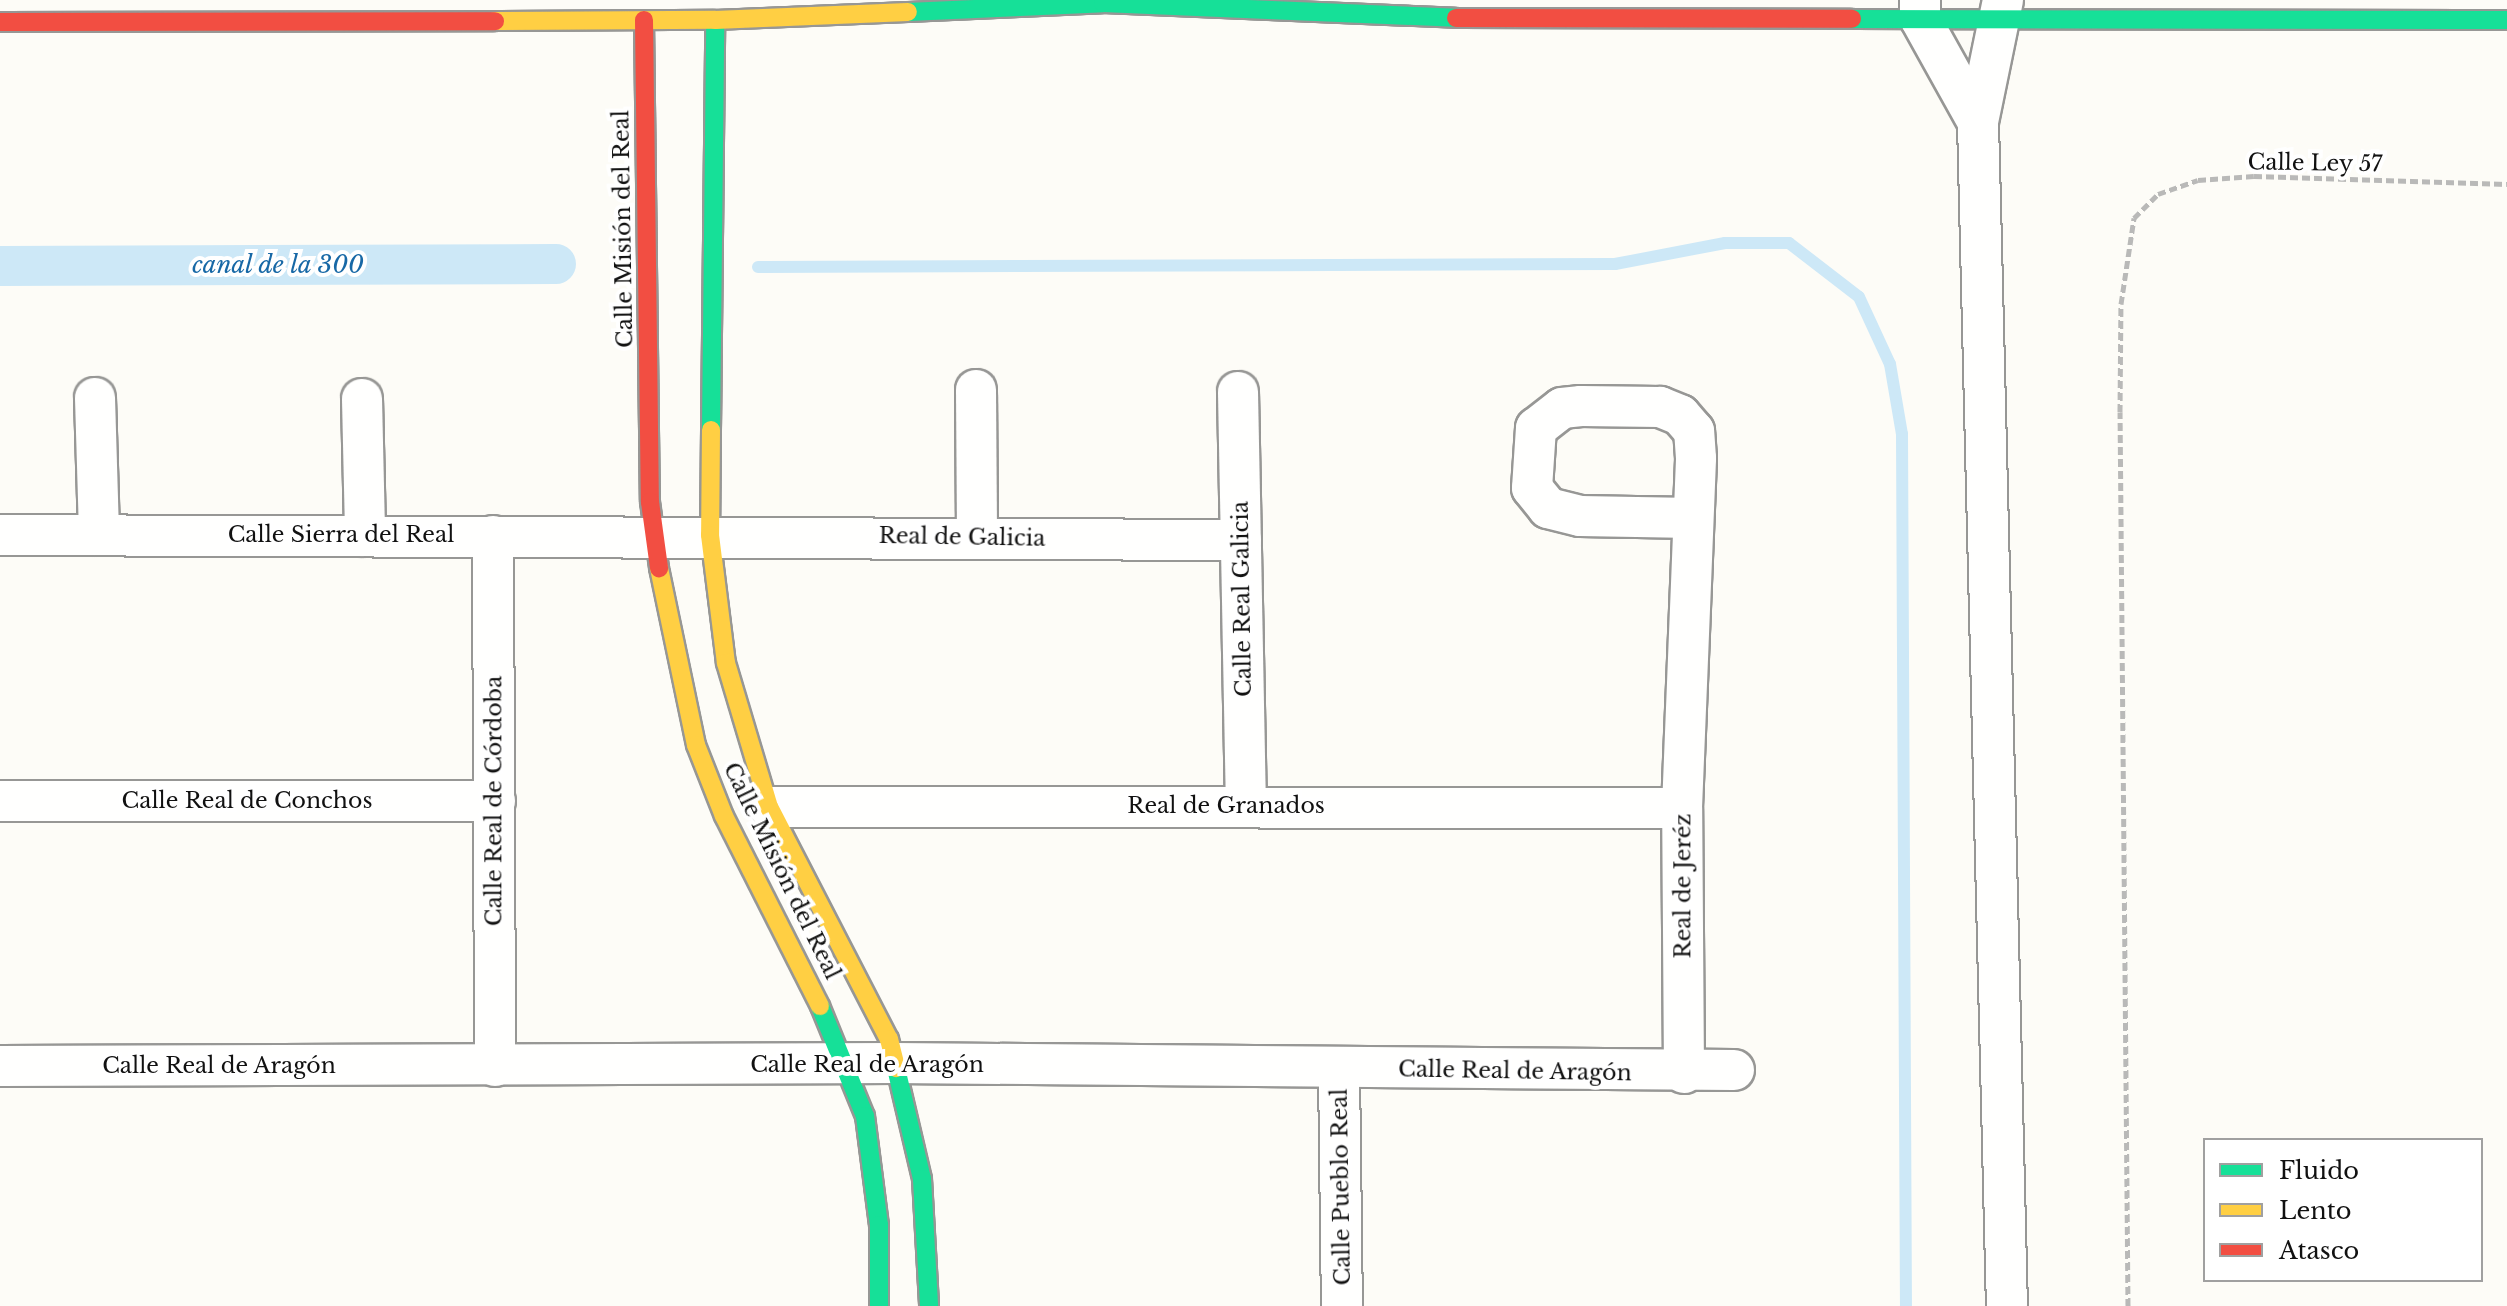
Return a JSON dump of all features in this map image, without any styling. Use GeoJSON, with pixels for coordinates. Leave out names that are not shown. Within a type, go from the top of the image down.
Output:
{"type":"FeatureCollection","features":[{"type":"Feature","properties":{"kind":"street"},"geometry":{"type":"LineString","coordinates":[[1811,0],[1851,19]]}},
{"type":"Feature","properties":{"kind":"street"},"geometry":{"type":"LineString","coordinates":[[0,22],[715,20],[1106,2],[1439,18],[1851,19],[1920,9],[2003,9],[2507,20]]}},
{"type":"Feature","properties":{"kind":"street"},"geometry":{"type":"LineString","coordinates":[[1920,9],[1978,122]]}},
{"type":"Feature","properties":{"kind":"street"},"geometry":{"type":"LineString","coordinates":[[2003,9],[1978,122],[2007,1306]]}},
{"type":"Feature","properties":{"kind":"street","name":"Calle Misión del Real"},"geometry":{"type":"LineString","coordinates":[[644,20],[696,745],[724,816],[847,1065],[865,1116],[874,1169],[879,1306]]}},
{"type":"Feature","properties":{"kind":"street","name":"Calle Misión del Real"},"geometry":{"type":"LineString","coordinates":[[715,20],[682,536],[726,663],[769,807],[870,996],[895,1063],[922,1179],[929,1306]]}},
{"type":"Feature","properties":{"kind":"street"},"geometry":{"type":"LineString","coordinates":[[976,390],[977,538]]}},
{"type":"Feature","properties":{"kind":"street","name":"Calle Real Galicia"},"geometry":{"type":"LineString","coordinates":[[1238,392],[1246,806]]}},
{"type":"Feature","properties":{"kind":"street"},"geometry":{"type":"LineString","coordinates":[[95,398],[99,535]]}},
{"type":"Feature","properties":{"kind":"street"},"geometry":{"type":"LineString","coordinates":[[362,399],[365,536]]}},
{"type":"Feature","properties":{"kind":"street"},"geometry":{"type":"LineString","coordinates":[[1660,407],[1680,415],[1694,431],[1693,518],[1561,513],[1548,508],[1532,488],[1536,428],[1562,408],[1660,407]]}},
{"type":"Feature","properties":{"kind":"street","name":"Real de Jeréz"},"geometry":{"type":"LineString","coordinates":[[1684,1073],[1682,808],[1693,518]]}},
{"type":"Feature","properties":{"kind":"street","name":"Calle Sierra del Real"},"geometry":{"type":"LineString","coordinates":[[0,535],[682,536]]}},
{"type":"Feature","properties":{"kind":"street","name":"Calle Real de Córdoba"},"geometry":{"type":"LineString","coordinates":[[493,536],[495,1066]]}},
{"type":"Feature","properties":{"kind":"street","name":"Real de Galicia"},"geometry":{"type":"LineString","coordinates":[[682,536],[1241,540]]}},
{"type":"Feature","properties":{"kind":"street","name":"Calle Real de Conchos"},"geometry":{"type":"LineString","coordinates":[[0,801],[495,801]]}},
{"type":"Feature","properties":{"kind":"street","name":"Real de Granados"},"geometry":{"type":"LineString","coordinates":[[769,807],[1682,808]]}},
{"type":"Feature","properties":{"kind":"street","name":"Calle Real de Aragón"},"geometry":{"type":"LineString","coordinates":[[0,1066],[895,1063],[1684,1073],[1734,1070]]}},
{"type":"Feature","properties":{"kind":"street","name":"Calle Pueblo Real"},"geometry":{"type":"LineString","coordinates":[[1339,1068],[1342,1306]]}},
{"type":"Feature","properties":{"kind":"path","name":"Calle Ley 57"},"geometry":{"type":"LineString","coordinates":[[2128,1306],[2120,412],[2121,304],[2134,218],[2158,194],[2198,180],[2254,176],[2507,184]]}},
{"type":"Feature","properties":{"kind":"waterway"},"geometry":{"type":"LineString","coordinates":[[758,267],[1615,264],[1725,243],[1789,243],[1859,297],[1890,364],[1902,434],[1906,1306]]}},
{"type":"Feature","properties":{"kind":"waterway","name":"canal de la 300"},"geometry":{"type":"LineString","coordinates":[[0,266],[556,264]]}},
{"type":"Feature","properties":{"kind":"traffic: fast"},"geometry":{"type":"LineString","coordinates":[[908,12],[1103,3],[1456,18]]}},
{"type":"Feature","properties":{"kind":"traffic: fast"},"geometry":{"type":"LineString","coordinates":[[1852,19],[2507,20]]}},
{"type":"Feature","properties":{"kind":"traffic: fast"},"geometry":{"type":"LineString","coordinates":[[711,430],[715,20]]}},
{"type":"Feature","properties":{"kind":"traffic: fast"},"geometry":{"type":"LineString","coordinates":[[820,1006],[865,1116],[879,1225],[879,1306]]}},
{"type":"Feature","properties":{"kind":"traffic: fast"},"geometry":{"type":"LineString","coordinates":[[896,1068],[922,1179],[929,1306]]}},
{"type":"Feature","properties":{"kind":"traffic: slow"},"geometry":{"type":"LineString","coordinates":[[495,21],[715,20],[908,12]]}},
{"type":"Feature","properties":{"kind":"traffic: slow"},"geometry":{"type":"LineString","coordinates":[[711,430],[710,535],[726,663],[769,807],[889,1039],[896,1068]]}},
{"type":"Feature","properties":{"kind":"traffic: slow"},"geometry":{"type":"LineString","coordinates":[[659,568],[696,745],[724,816],[820,1006]]}},
{"type":"Feature","properties":{"kind":"traffic: jam"},"geometry":{"type":"LineString","coordinates":[[1456,18],[1852,19]]}},
{"type":"Feature","properties":{"kind":"traffic: jam"},"geometry":{"type":"LineString","coordinates":[[644,20],[650,502],[659,568]]}},
{"type":"Feature","properties":{"kind":"traffic: jam"},"geometry":{"type":"LineString","coordinates":[[0,22],[495,21]]}}]}
